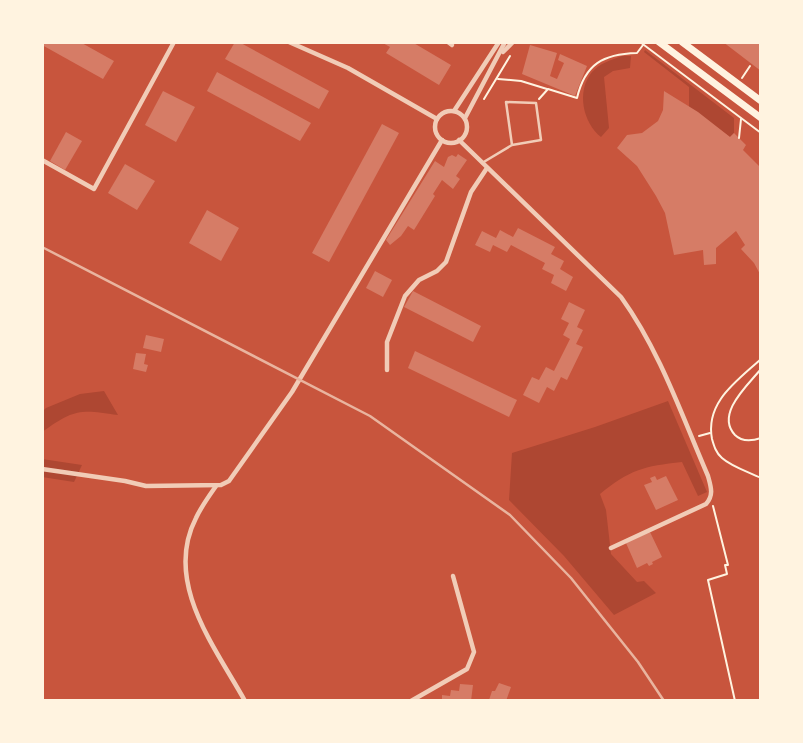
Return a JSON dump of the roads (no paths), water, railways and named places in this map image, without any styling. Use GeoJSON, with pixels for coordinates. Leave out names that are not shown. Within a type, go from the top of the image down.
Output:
{"type":"FeatureCollection","features":[{"type":"Feature","properties":{"kind":"main road"},"geometry":{"type":"LineString","coordinates":[[659,42],[761,118]]}},
{"type":"Feature","properties":{"kind":"main road"},"geometry":{"type":"LineString","coordinates":[[682,42],[761,102]]}},
{"type":"Feature","properties":{"kind":"street"},"geometry":{"type":"LineString","coordinates":[[42,160],[94,189],[174,42]]}},
{"type":"Feature","properties":{"kind":"street"},"geometry":{"type":"LineString","coordinates":[[289,42],[348,68],[437,119]]}},
{"type":"Feature","properties":{"kind":"street"},"geometry":{"type":"LineString","coordinates":[[454,111],[497,42]]}},
{"type":"Feature","properties":{"kind":"street"},"geometry":{"type":"LineString","coordinates":[[465,119],[454,111],[442,113],[437,119],[436,133],[442,140],[451,143],[466,133],[465,119],[505,42]]}},
{"type":"Feature","properties":{"kind":"street"},"geometry":{"type":"LineString","coordinates":[[500,55],[513,42]]}},
{"type":"Feature","properties":{"kind":"street"},"geometry":{"type":"LineString","coordinates":[[42,470],[146,486],[216,485],[229,481],[292,392],[442,140]]}},
{"type":"Feature","properties":{"kind":"street"},"geometry":{"type":"LineString","coordinates":[[459,140],[621,297],[635,316],[664,373],[708,476],[711,498],[706,504],[611,548]]}},
{"type":"Feature","properties":{"kind":"street"},"geometry":{"type":"LineString","coordinates":[[387,370],[387,342],[405,296],[419,280],[437,271],[446,262],[471,192],[487,168]]}},
{"type":"Feature","properties":{"kind":"street"},"geometry":{"type":"LineString","coordinates":[[216,485],[195,519],[187,545],[189,592],[195,612],[245,701]]}},
{"type":"Feature","properties":{"kind":"street"},"geometry":{"type":"LineString","coordinates":[[411,701],[467,669],[474,652],[453,576]]}},
{"type":"Feature","properties":{"kind":"lane"},"geometry":{"type":"LineString","coordinates":[[482,163],[512,145],[541,141],[536,103],[506,102],[512,145]]}},
{"type":"Feature","properties":{"kind":"railway"},"geometry":{"type":"LineString","coordinates":[[42,247],[370,416],[510,515],[571,578],[638,662],[664,701]]}}]}
